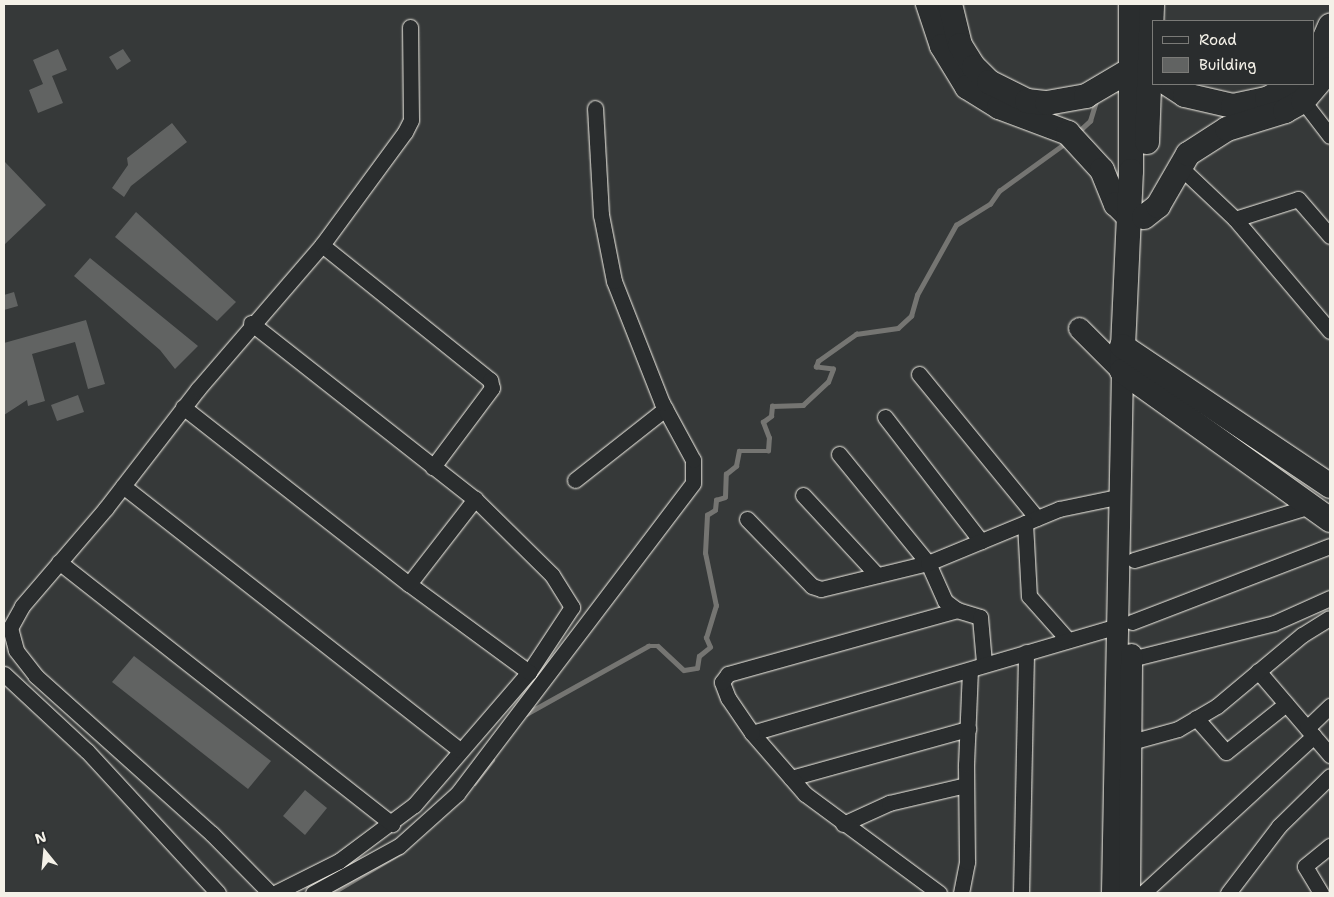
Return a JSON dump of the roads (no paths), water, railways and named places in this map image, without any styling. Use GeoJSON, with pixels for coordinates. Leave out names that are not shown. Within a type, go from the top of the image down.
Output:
{"type":"FeatureCollection","features":[{"type":"Feature","properties":{"kind":"main road"},"geometry":{"type":"LineString","coordinates":[[928,4],[942,46],[967,87],[999,107],[1055,127],[1078,141],[1102,170],[1116,204],[1136,216]]}},
{"type":"Feature","properties":{"kind":"main road"},"geometry":{"type":"LineString","coordinates":[[950,4],[960,45],[974,67],[989,82],[1027,101],[1047,103],[1086,96],[1151,74]]}},
{"type":"Feature","properties":{"kind":"main road"},"geometry":{"type":"LineString","coordinates":[[1131,4],[1151,74]]}},
{"type":"Feature","properties":{"kind":"main road"},"geometry":{"type":"LineString","coordinates":[[1112,893],[1125,624],[1122,496],[1136,216],[1151,74],[1152,4]]}},
{"type":"Feature","properties":{"kind":"main road"},"geometry":{"type":"LineString","coordinates":[[1314,63],[1330,26]]}},
{"type":"Feature","properties":{"kind":"main road"},"geometry":{"type":"LineString","coordinates":[[1314,80],[1330,69]]}},
{"type":"Feature","properties":{"kind":"main road"},"geometry":{"type":"LineString","coordinates":[[1169,85],[1185,95],[1233,106],[1298,92]]}},
{"type":"Feature","properties":{"kind":"main road"},"geometry":{"type":"LineString","coordinates":[[1136,216],[1158,206],[1179,166],[1188,154],[1227,128],[1278,113],[1298,92]]}},
{"type":"Feature","properties":{"kind":"main road"},"geometry":{"type":"LineString","coordinates":[[1128,363],[1330,486]]}},
{"type":"Feature","properties":{"kind":"main road"},"geometry":{"type":"LineString","coordinates":[[1128,363],[1330,520]]}},
{"type":"Feature","properties":{"kind":"main road"},"geometry":{"type":"LineString","coordinates":[[1128,363],[1134,560],[1125,624],[1131,659],[1129,893]]}},
{"type":"Feature","properties":{"kind":"street"},"geometry":{"type":"LineString","coordinates":[[270,893],[212,834],[36,676],[16,650],[10,628],[22,606],[123,486],[251,323],[322,244],[411,120],[410,27]]}},
{"type":"Feature","properties":{"kind":"street"},"geometry":{"type":"LineString","coordinates":[[1298,92],[1330,136]]}},
{"type":"Feature","properties":{"kind":"street"},"geometry":{"type":"LineString","coordinates":[[313,893],[399,846],[457,794],[693,483],[695,469],[637,344],[604,243],[595,108]]}},
{"type":"Feature","properties":{"kind":"street"},"geometry":{"type":"LineString","coordinates":[[1179,166],[1235,219],[1330,331]]}},
{"type":"Feature","properties":{"kind":"street"},"geometry":{"type":"LineString","coordinates":[[1235,219],[1298,199],[1330,236]]}},
{"type":"Feature","properties":{"kind":"street"},"geometry":{"type":"LineString","coordinates":[[322,244],[490,380],[492,388],[433,467]]}},
{"type":"Feature","properties":{"kind":"street"},"geometry":{"type":"LineString","coordinates":[[251,323],[475,499],[552,576],[572,606],[529,672],[459,749],[414,805],[392,824],[306,880],[275,893]]}},
{"type":"Feature","properties":{"kind":"street"},"geometry":{"type":"LineString","coordinates":[[919,374],[1031,520],[1029,596],[1068,640]]}},
{"type":"Feature","properties":{"kind":"street"},"geometry":{"type":"LineString","coordinates":[[184,407],[409,584],[529,672]]}},
{"type":"Feature","properties":{"kind":"street"},"geometry":{"type":"LineString","coordinates":[[575,480],[666,409]]}},
{"type":"Feature","properties":{"kind":"street"},"geometry":{"type":"LineString","coordinates":[[885,417],[982,541]]}},
{"type":"Feature","properties":{"kind":"street"},"geometry":{"type":"LineString","coordinates":[[839,454],[928,563],[945,601],[957,610],[980,618],[977,667],[968,729],[966,785],[968,862],[961,893]]}},
{"type":"Feature","properties":{"kind":"street"},"geometry":{"type":"LineString","coordinates":[[123,486],[459,749]]}},
{"type":"Feature","properties":{"kind":"street"},"geometry":{"type":"LineString","coordinates":[[803,495],[877,575]]}},
{"type":"Feature","properties":{"kind":"street"},"geometry":{"type":"LineString","coordinates":[[747,519],[815,589],[928,563],[1031,520],[1082,502],[1122,496]]}},
{"type":"Feature","properties":{"kind":"street"},"geometry":{"type":"LineString","coordinates":[[409,584],[475,499]]}},
{"type":"Feature","properties":{"kind":"street"},"geometry":{"type":"LineString","coordinates":[[1134,560],[1310,506]]}},
{"type":"Feature","properties":{"kind":"street"},"geometry":{"type":"LineString","coordinates":[[752,733],[1125,624],[1330,546]]}},
{"type":"Feature","properties":{"kind":"street"},"geometry":{"type":"LineString","coordinates":[[59,562],[392,824]]}},
{"type":"Feature","properties":{"kind":"street"},"geometry":{"type":"LineString","coordinates":[[1131,659],[1274,623],[1324,601],[1329,621],[1196,718],[1154,738],[1131,742]]}},
{"type":"Feature","properties":{"kind":"street"},"geometry":{"type":"LineString","coordinates":[[939,893],[843,824],[791,778],[752,733],[728,698],[722,682],[728,674],[957,610]]}},
{"type":"Feature","properties":{"kind":"street"},"geometry":{"type":"LineString","coordinates":[[1021,893],[1026,652]]}},
{"type":"Feature","properties":{"kind":"street"},"geometry":{"type":"LineString","coordinates":[[1258,671],[1330,755]]}},
{"type":"Feature","properties":{"kind":"street"},"geometry":{"type":"LineString","coordinates":[[4,674],[87,751],[218,893]]}},
{"type":"Feature","properties":{"kind":"street"},"geometry":{"type":"LineString","coordinates":[[1196,718],[1226,752],[1286,704]]}},
{"type":"Feature","properties":{"kind":"street"},"geometry":{"type":"LineString","coordinates":[[1143,893],[1310,732],[1330,706]]}},
{"type":"Feature","properties":{"kind":"street"},"geometry":{"type":"LineString","coordinates":[[791,778],[968,729]]}},
{"type":"Feature","properties":{"kind":"street"},"geometry":{"type":"LineString","coordinates":[[1228,893],[1279,826],[1330,776]]}},
{"type":"Feature","properties":{"kind":"street"},"geometry":{"type":"LineString","coordinates":[[843,824],[889,803],[966,785]]}},
{"type":"Feature","properties":{"kind":"street"},"geometry":{"type":"LineString","coordinates":[[1320,893],[1305,866],[1330,846]]}},
{"type":"Feature","properties":{"kind":"waterway"},"geometry":{"type":"LineString","coordinates":[[1077,133],[1090,121],[1096,101]]}},
{"type":"Feature","properties":{"kind":"waterway"},"geometry":{"type":"LineString","coordinates":[[526,714],[648,646],[658,646],[684,670],[697,668],[699,656],[710,647],[706,638],[716,606],[705,553],[707,515],[715,510],[716,500],[725,497],[726,474],[736,466],[739,451],[768,451],[769,438],[763,422],[771,416],[772,406],[803,405],[828,382],[833,369],[816,367],[818,361],[856,334],[898,328],[911,316],[917,295],[956,225],[990,204],[999,191],[1067,142]]}},
{"type":"Feature","properties":{"kind":"waterway"},"geometry":{"type":"LineString","coordinates":[[474,783],[492,760]]}},
{"type":"Feature","properties":{"kind":"waterway"},"geometry":{"type":"LineString","coordinates":[[332,893],[401,852]]}}]}
